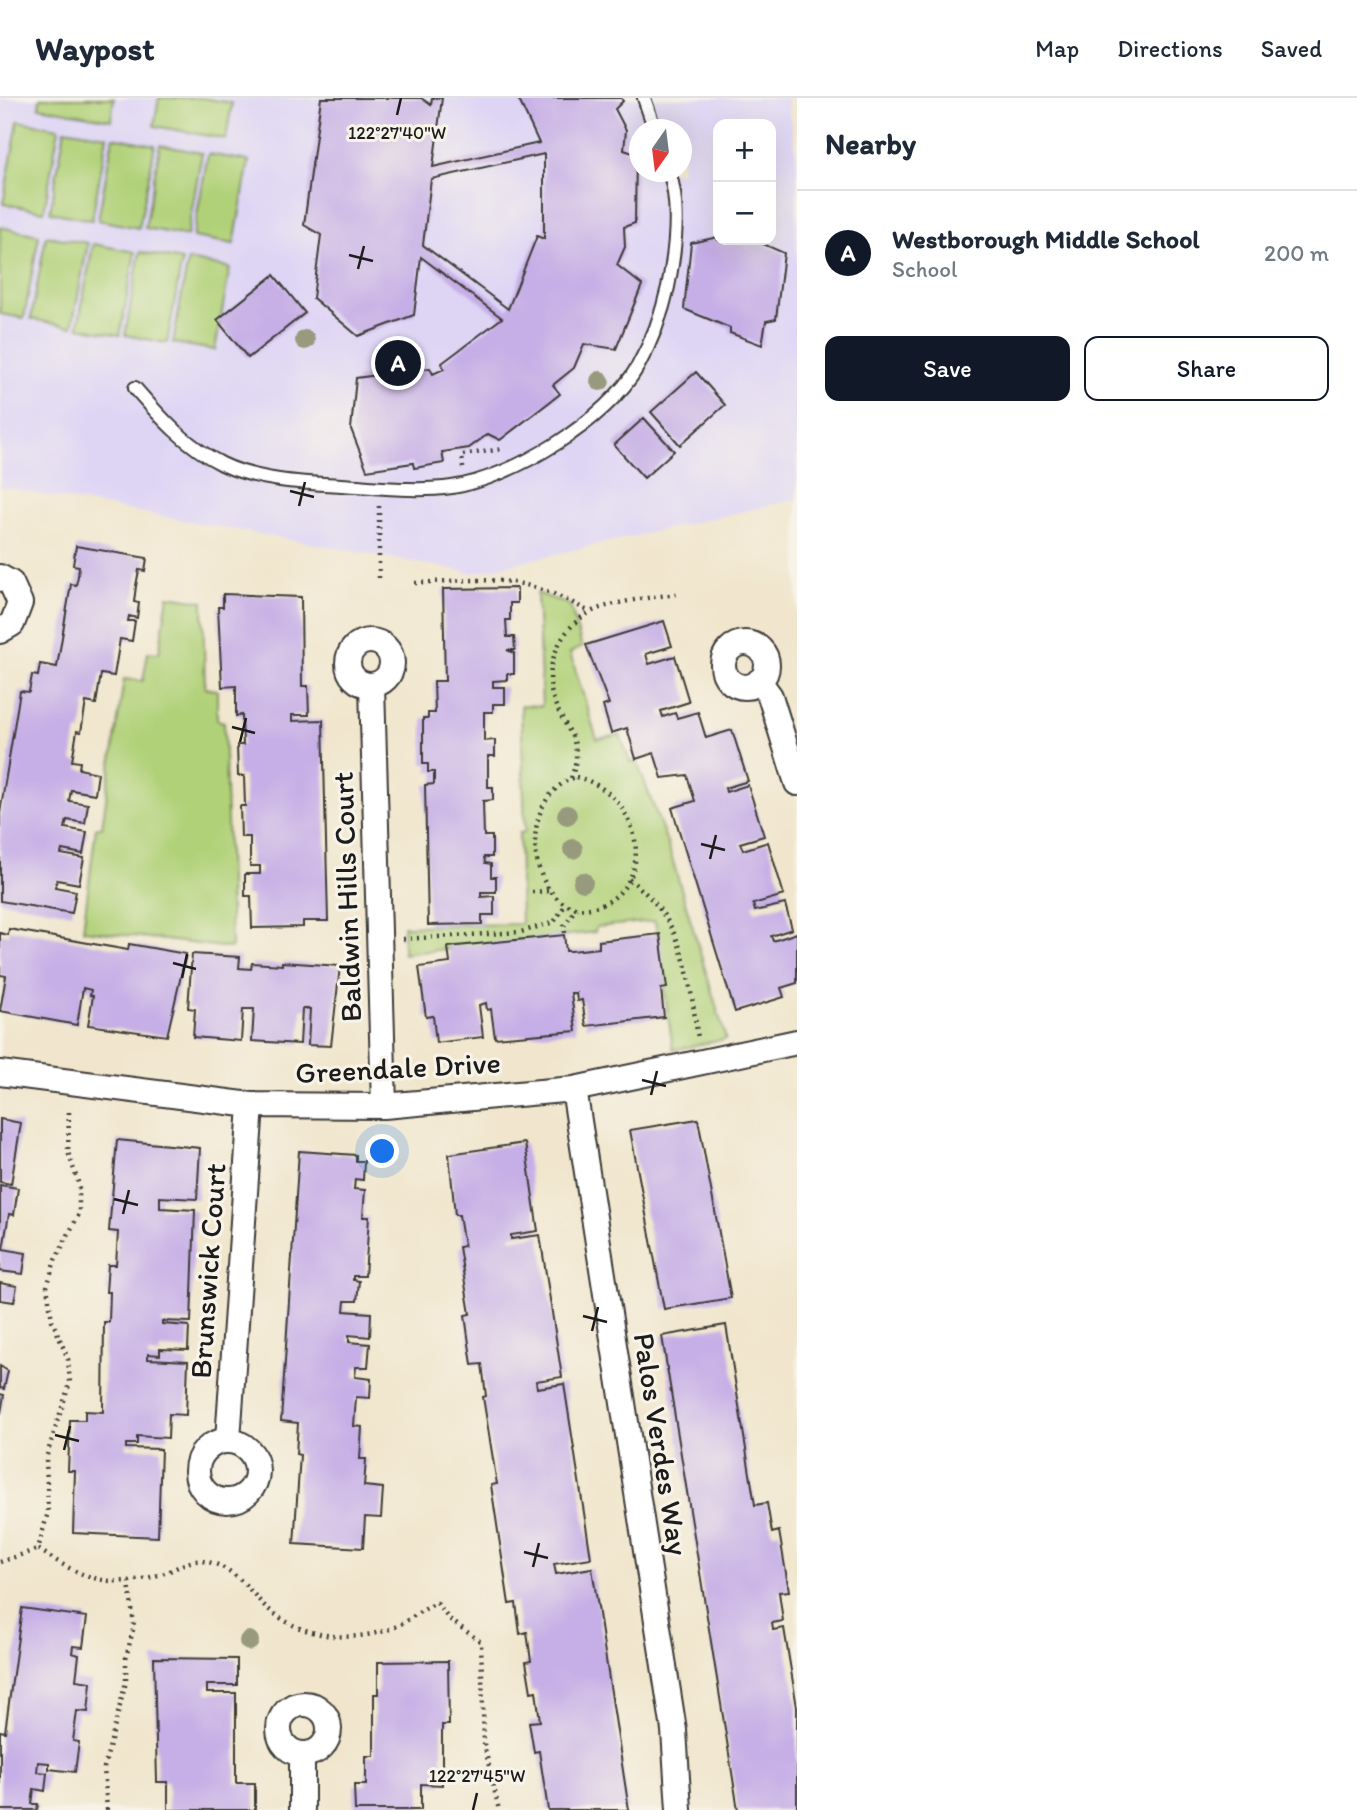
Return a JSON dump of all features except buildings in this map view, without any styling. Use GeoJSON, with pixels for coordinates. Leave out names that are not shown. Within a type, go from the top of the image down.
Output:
{"type":"FeatureCollection","features":[{"type":"Feature","properties":{"kind":"street"},"geometry":{"type":"LineString","coordinates":[[0,577],[11,583],[20,603],[12,624],[0,631]]}},
{"type":"Feature","properties":{"kind":"street"},"geometry":{"type":"LineString","coordinates":[[760,681],[770,696],[797,783]]}},
{"type":"Feature","properties":{"kind":"street","name":"Baldwin Hills Court"},"geometry":{"type":"LineString","coordinates":[[372,686],[384,1106]]}},
{"type":"Feature","properties":{"kind":"street","name":"Greendale Drive"},"geometry":{"type":"LineString","coordinates":[[0,1073],[251,1105],[384,1106],[573,1089],[797,1042]]}},
{"type":"Feature","properties":{"kind":"street","name":"Palos Verdes Way"},"geometry":{"type":"LineString","coordinates":[[573,1089],[674,1730],[679,1810]]}},
{"type":"Feature","properties":{"kind":"street","name":"Brunswick Court"},"geometry":{"type":"LineString","coordinates":[[228,1440],[251,1105]]}},
{"type":"Feature","properties":{"kind":"street"},"geometry":{"type":"LineString","coordinates":[[302,1754],[302,1810]]}},
{"type":"Feature","properties":{"kind":"lane"},"geometry":{"type":"LineString","coordinates":[[644,98],[651,119]]}},
{"type":"Feature","properties":{"kind":"lane"},"geometry":{"type":"LineString","coordinates":[[135,388],[164,421],[196,449],[225,465],[253,475],[316,484],[400,488],[453,486],[491,476],[539,455],[597,415],[637,368],[662,315],[673,260],[674,217],[670,182]]}},
{"type":"Feature","properties":{"kind":"path"},"geometry":{"type":"LineString","coordinates":[[463,468],[462,455],[508,448]]}},
{"type":"Feature","properties":{"kind":"path"},"geometry":{"type":"LineString","coordinates":[[379,502],[380,580]]}},
{"type":"Feature","properties":{"kind":"path"},"geometry":{"type":"LineString","coordinates":[[415,583],[513,580],[550,592],[589,612]]}},
{"type":"Feature","properties":{"kind":"path"},"geometry":{"type":"LineString","coordinates":[[571,779],[589,780],[604,788],[624,811],[632,827],[635,861],[629,880],[606,904],[584,909],[566,904],[550,891],[537,859],[537,822],[541,807],[552,793],[571,779],[576,765],[576,745],[553,698],[551,666],[555,650],[589,612],[677,594]]}},
{"type":"Feature","properties":{"kind":"path"},"geometry":{"type":"LineString","coordinates":[[629,880],[643,890],[670,921],[681,946],[698,1042]]}},
{"type":"Feature","properties":{"kind":"path"},"geometry":{"type":"LineString","coordinates":[[533,892],[550,891]]}},
{"type":"Feature","properties":{"kind":"path"},"geometry":{"type":"LineString","coordinates":[[554,922],[566,904]]}},
{"type":"Feature","properties":{"kind":"path"},"geometry":{"type":"LineString","coordinates":[[565,933],[564,926],[576,908]]}},
{"type":"Feature","properties":{"kind":"path"},"geometry":{"type":"LineString","coordinates":[[400,939],[506,933],[554,922],[564,926]]}},
{"type":"Feature","properties":{"kind":"path"},"geometry":{"type":"LineString","coordinates":[[38,1549],[48,1512],[46,1458],[70,1382],[68,1359],[52,1320],[47,1287],[55,1260],[79,1214],[79,1185],[68,1152],[69,1112]]}},
{"type":"Feature","properties":{"kind":"path"},"geometry":{"type":"LineString","coordinates":[[0,1562],[38,1549]]}},
{"type":"Feature","properties":{"kind":"path"},"geometry":{"type":"LineString","coordinates":[[38,1549],[80,1576],[103,1581],[129,1582],[164,1573],[190,1562],[211,1563],[233,1573],[274,1614],[289,1624],[333,1636],[383,1631],[437,1603],[448,1618],[481,1642],[484,1744],[499,1810]]}},
{"type":"Feature","properties":{"kind":"path"},"geometry":{"type":"LineString","coordinates":[[107,1810],[104,1768],[127,1682],[126,1658],[134,1626],[129,1582]]}},
{"type":"Feature","properties":{"kind":"shaded area"},"geometry":{"type":"Polygon","coordinates":[[[0,98],[787,98],[797,161],[797,499],[473,573],[0,487],[0,98]]]}},
{"type":"Feature","properties":{"kind":"green space"},"geometry":{"type":"Polygon","coordinates":[[[40,98],[114,98],[111,120],[39,107],[40,98]]]}},
{"type":"Feature","properties":{"kind":"green space"},"geometry":{"type":"Polygon","coordinates":[[[159,98],[202,98],[232,103],[226,139],[154,126],[159,98]]]}},
{"type":"Feature","properties":{"kind":"green space"},"geometry":{"type":"Polygon","coordinates":[[[18,121],[59,128],[44,211],[3,204],[18,121]]]}},
{"type":"Feature","properties":{"kind":"green space"},"geometry":{"type":"Polygon","coordinates":[[[65,129],[107,136],[92,220],[50,212],[65,129]]]}},
{"type":"Feature","properties":{"kind":"green space"},"geometry":{"type":"Polygon","coordinates":[[[113,137],[155,145],[139,228],[98,220],[113,137]]]}},
{"type":"Feature","properties":{"kind":"green space"},"geometry":{"type":"Polygon","coordinates":[[[160,145],[202,153],[187,236],[145,228],[160,145]]]}},
{"type":"Feature","properties":{"kind":"green space"},"geometry":{"type":"Polygon","coordinates":[[[208,154],[249,161],[234,244],[193,237],[208,154]]]}},
{"type":"Feature","properties":{"kind":"green space"},"geometry":{"type":"Polygon","coordinates":[[[0,227],[39,235],[24,318],[0,314],[0,227]]]}},
{"type":"Feature","properties":{"kind":"green space"},"geometry":{"type":"Polygon","coordinates":[[[46,236],[88,243],[72,327],[31,319],[46,236]]]}},
{"type":"Feature","properties":{"kind":"green space"},"geometry":{"type":"Polygon","coordinates":[[[93,244],[135,252],[120,335],[78,327],[93,244]]]}},
{"type":"Feature","properties":{"kind":"green space"},"geometry":{"type":"Polygon","coordinates":[[[140,252],[182,260],[167,343],[125,335],[140,252]]]}},
{"type":"Feature","properties":{"kind":"green space"},"geometry":{"type":"Polygon","coordinates":[[[188,260],[230,268],[215,350],[173,343],[188,260]]]}},
{"type":"Feature","properties":{"kind":"green space"},"geometry":{"type":"Polygon","coordinates":[[[537,593],[570,605],[582,647],[570,653],[597,739],[620,735],[630,762],[637,762],[668,845],[726,1039],[673,1050],[655,921],[596,927],[595,932],[403,954],[403,926],[521,924],[519,833],[525,832],[521,705],[542,706],[537,593]]]}},
{"type":"Feature","properties":{"kind":"green space"},"geometry":{"type":"Polygon","coordinates":[[[168,596],[203,601],[205,688],[217,690],[217,720],[224,722],[231,948],[83,930],[96,827],[102,827],[124,679],[143,681],[148,652],[159,653],[168,596]]]}},
{"type":"Feature","properties":{"kind":"place","name":"Westborough Middle School"},"geometry":{"type":"Point","coordinates":[398,363]}}]}
